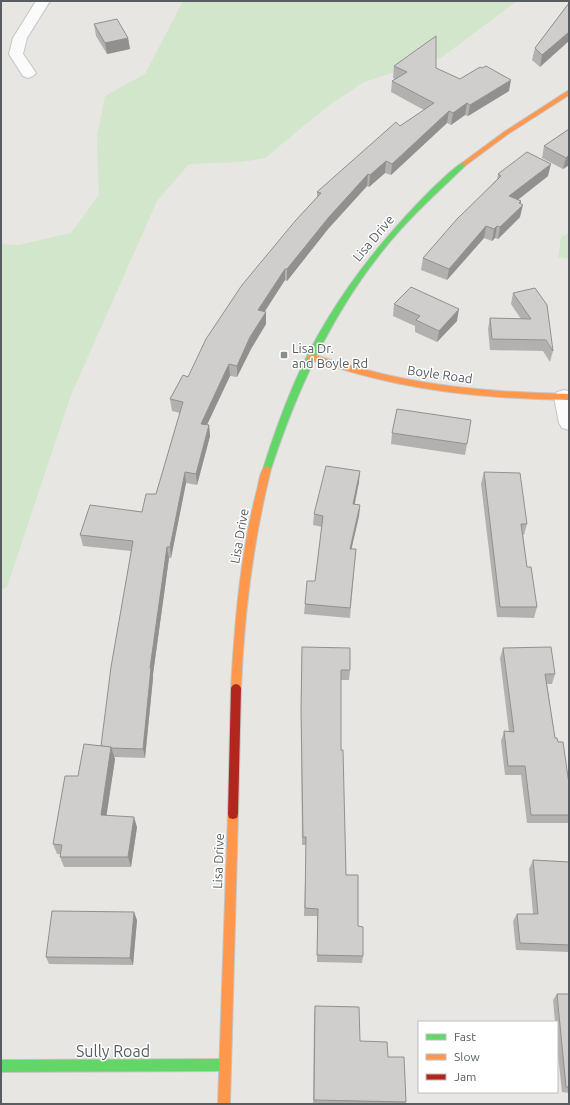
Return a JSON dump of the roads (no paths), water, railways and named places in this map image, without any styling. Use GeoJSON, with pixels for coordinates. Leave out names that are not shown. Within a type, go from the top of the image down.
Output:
{"type":"FeatureCollection","features":[{"type":"Feature","properties":{"kind":"street"},"geometry":{"type":"LineString","coordinates":[[28,74],[16,54],[20,38],[43,1]]}},
{"type":"Feature","properties":{"kind":"street","name":"Lisa Drive"},"geometry":{"type":"LineString","coordinates":[[224,1104],[236,694],[242,604],[251,536],[266,471],[286,410],[311,357],[340,304],[360,274],[386,240],[414,210],[471,158],[569,92]]}},
{"type":"Feature","properties":{"kind":"street","name":"Boyle Road"},"geometry":{"type":"LineString","coordinates":[[311,357],[396,380],[452,389],[512,396],[566,397]]}},
{"type":"Feature","properties":{"kind":"street"},"geometry":{"type":"LineString","coordinates":[[566,397],[569,423]]}},
{"type":"Feature","properties":{"kind":"street","name":"Sully Road"},"geometry":{"type":"LineString","coordinates":[[1,1066],[225,1065]]}},
{"type":"Feature","properties":{"kind":"place","name":"Lisa Dr. and Boyle Rd"},"geometry":{"type":"Point","coordinates":[284,355]}}]}
